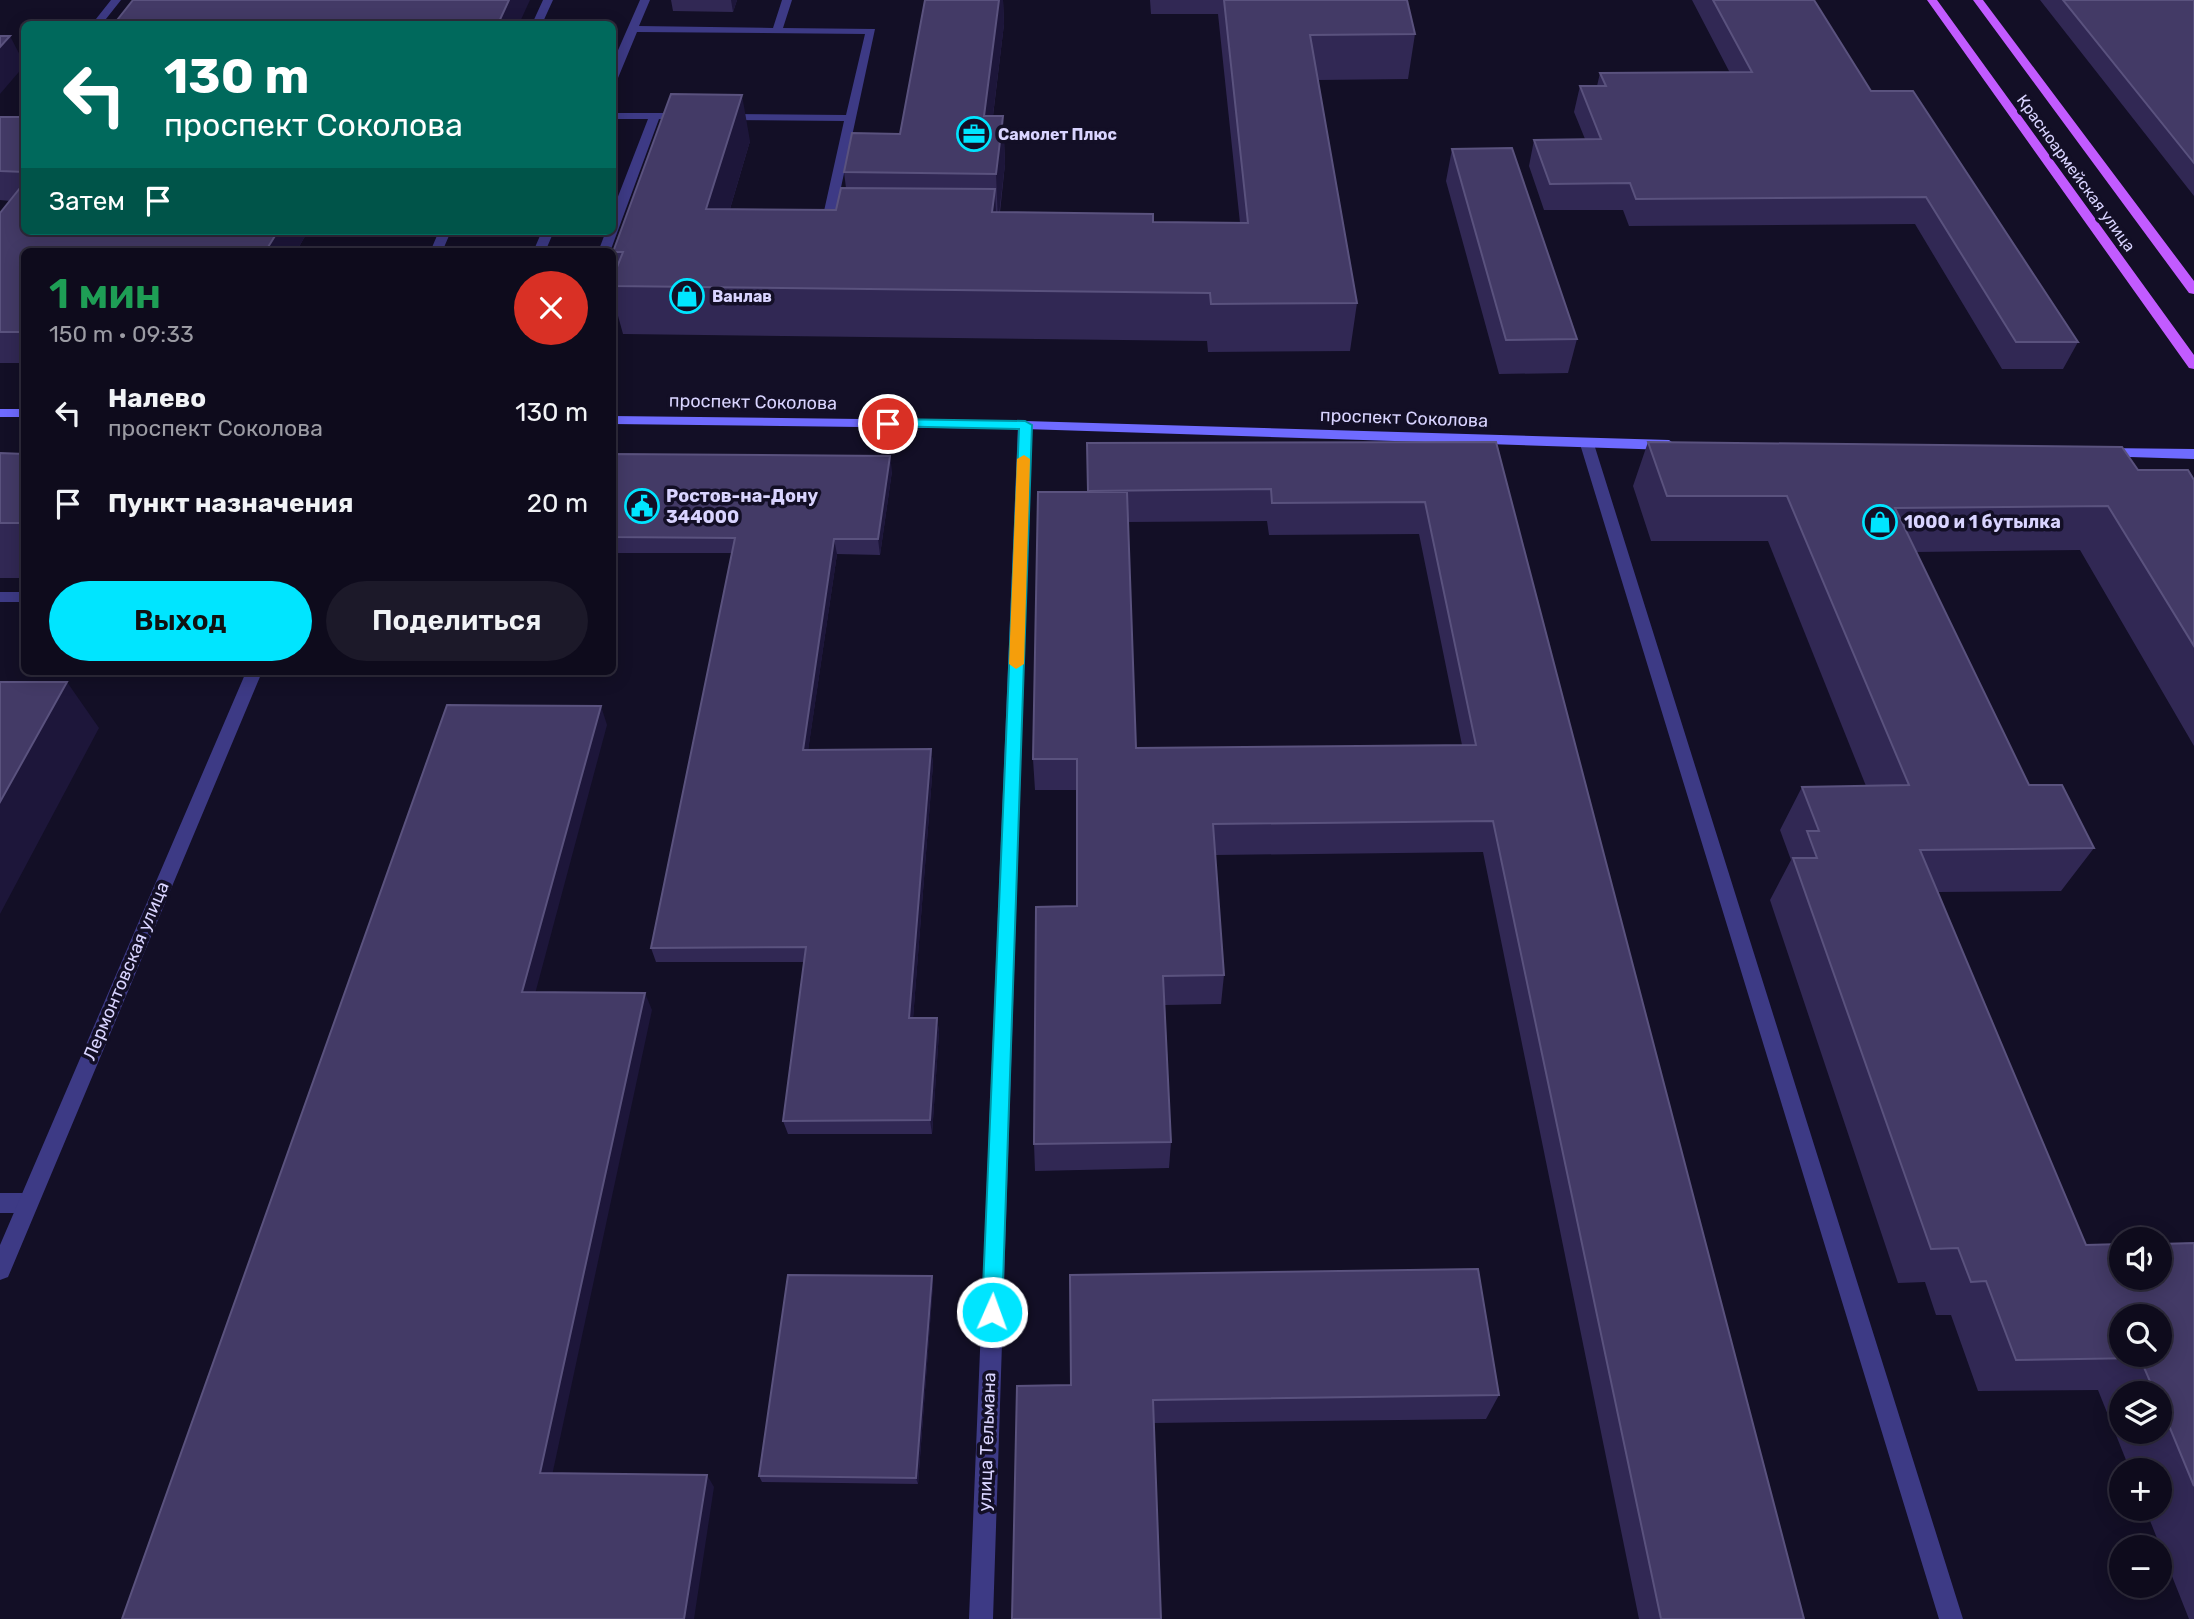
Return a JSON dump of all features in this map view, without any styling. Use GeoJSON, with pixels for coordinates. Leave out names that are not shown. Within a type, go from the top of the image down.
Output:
{"type":"FeatureCollection","features":[{"type":"Feature","properties":{"kind":"main road","name":"Красноармейская улица"},"geometry":{"type":"LineString","coordinates":[[1932,0],[2194,365]]}},
{"type":"Feature","properties":{"kind":"main road","name":"Красноармейская улица"},"geometry":{"type":"LineString","coordinates":[[1978,0],[2194,289]]}},
{"type":"Feature","properties":{"kind":"main road"},"geometry":{"type":"LineString","coordinates":[[0,413],[21,413]]}},
{"type":"Feature","properties":{"kind":"main road","name":"проспект Соколова"},"geometry":{"type":"LineString","coordinates":[[616,420],[1025,425],[1683,445]]}},
{"type":"Feature","properties":{"kind":"main road"},"geometry":{"type":"LineString","coordinates":[[2094,453],[2194,454]]}},
{"type":"Feature","properties":{"kind":"street"},"geometry":{"type":"LineString","coordinates":[[99,21],[116,0]]}},
{"type":"Feature","properties":{"kind":"street"},"geometry":{"type":"LineString","coordinates":[[538,21],[548,0]]}},
{"type":"Feature","properties":{"kind":"street"},"geometry":{"type":"LineString","coordinates":[[616,69],[645,0]]}},
{"type":"Feature","properties":{"kind":"street"},"geometry":{"type":"LineString","coordinates":[[777,31],[786,0]]}},
{"type":"Feature","properties":{"kind":"street"},"geometry":{"type":"LineString","coordinates":[[633,29],[871,32],[828,220],[829,226],[853,228]]}},
{"type":"Feature","properties":{"kind":"street"},"geometry":{"type":"LineString","coordinates":[[616,116],[697,117]]}},
{"type":"Feature","properties":{"kind":"street"},"geometry":{"type":"LineString","coordinates":[[616,219],[655,116]]}},
{"type":"Feature","properties":{"kind":"street"},"geometry":{"type":"LineString","coordinates":[[711,117],[851,118]]}},
{"type":"Feature","properties":{"kind":"street","name":"улица Тельмана"},"geometry":{"type":"LineString","coordinates":[[981,1619],[1025,425]]}},
{"type":"Feature","properties":{"kind":"street"},"geometry":{"type":"LineString","coordinates":[[1587,444],[1951,1619]]}},
{"type":"Feature","properties":{"kind":"street"},"geometry":{"type":"LineString","coordinates":[[0,597],[21,597]]}},
{"type":"Feature","properties":{"kind":"street","name":"Лермонтовская улица"},"geometry":{"type":"LineString","coordinates":[[0,1270],[253,675]]}},
{"type":"Feature","properties":{"kind":"street"},"geometry":{"type":"LineString","coordinates":[[0,1203],[27,1203]]}},
{"type":"Feature","properties":{"kind":"building"},"geometry":{"type":"Polygon","coordinates":[[[133,0],[509,0],[499,21],[116,21],[133,0]]]}},
{"type":"Feature","properties":{"kind":"building"},"geometry":{"type":"Polygon","coordinates":[[[925,0],[999,0],[984,116],[1003,116],[996,174],[844,172],[852,133],[900,134],[925,0]]]}},
{"type":"Feature","properties":{"kind":"building"},"geometry":{"type":"Polygon","coordinates":[[[1224,0],[1407,0],[1415,34],[1310,35],[1357,303],[1211,304],[1210,293],[616,286],[616,270],[623,252],[616,252],[614,248],[671,94],[742,95],[706,209],[836,210],[841,188],[995,189],[992,212],[1153,214],[1153,222],[1248,223],[1224,0]]]}},
{"type":"Feature","properties":{"kind":"building"},"geometry":{"type":"Polygon","coordinates":[[[1713,0],[1814,0],[1871,91],[1913,91],[2078,342],[2016,342],[1926,197],[1636,199],[1630,183],[1550,184],[1534,140],[1601,139],[1580,86],[1606,86],[1600,73],[1752,72],[1713,0]]]}},
{"type":"Feature","properties":{"kind":"building"},"geometry":{"type":"Polygon","coordinates":[[[2063,0],[2194,0],[2194,163],[2063,0]]]}},
{"type":"Feature","properties":{"kind":"building"},"geometry":{"type":"Polygon","coordinates":[[[0,36],[10,36],[0,47],[0,36]]]}},
{"type":"Feature","properties":{"kind":"building"},"geometry":{"type":"Polygon","coordinates":[[[0,117],[21,117],[21,172],[0,171],[0,117]]]}},
{"type":"Feature","properties":{"kind":"building"},"geometry":{"type":"Polygon","coordinates":[[[1512,148],[1577,339],[1506,340],[1452,149],[1512,148]]]}},
{"type":"Feature","properties":{"kind":"building"},"geometry":{"type":"Polygon","coordinates":[[[21,187],[21,235],[276,235],[267,248],[21,248],[21,332],[0,332],[0,213],[21,187]]]}},
{"type":"Feature","properties":{"kind":"building"},"geometry":{"type":"Polygon","coordinates":[[[1496,442],[1804,1619],[1661,1619],[1493,821],[1213,824],[1224,975],[1163,976],[1171,1142],[1034,1144],[1036,907],[1077,906],[1077,759],[1033,759],[1038,492],[1127,492],[1136,748],[1476,745],[1425,502],[1272,503],[1271,489],[1088,491],[1087,443],[1496,442]]]}},
{"type":"Feature","properties":{"kind":"building"},"geometry":{"type":"Polygon","coordinates":[[[1648,442],[2122,447],[2138,470],[2188,470],[2194,480],[2194,646],[2108,506],[1895,508],[2029,785],[2062,785],[2094,848],[1920,850],[2086,1245],[2109,1244],[2109,1290],[2172,1290],[2172,1244],[2194,1243],[2194,1486],[2172,1433],[2172,1381],[2150,1381],[2144,1367],[2172,1367],[2172,1304],[2109,1304],[2109,1358],[2016,1360],[1986,1281],[1971,1282],[1958,1248],[1931,1249],[1793,858],[1817,858],[1807,831],[1819,831],[1802,787],[1909,785],[1787,496],[1667,496],[1648,442]]]}},
{"type":"Feature","properties":{"kind":"building"},"geometry":{"type":"Polygon","coordinates":[[[0,453],[21,454],[21,523],[0,523],[0,453]]]}},
{"type":"Feature","properties":{"kind":"building"},"geometry":{"type":"Polygon","coordinates":[[[616,454],[890,456],[878,539],[834,539],[803,750],[931,749],[909,1018],[937,1018],[930,1120],[783,1121],[806,947],[651,948],[735,538],[616,537],[616,454]]]}},
{"type":"Feature","properties":{"kind":"building"},"geometry":{"type":"Polygon","coordinates":[[[0,682],[67,682],[0,802],[0,682]]]}},
{"type":"Feature","properties":{"kind":"building"},"geometry":{"type":"Polygon","coordinates":[[[447,705],[601,706],[522,992],[645,993],[540,1473],[707,1475],[684,1619],[122,1619],[447,705]]]}},
{"type":"Feature","properties":{"kind":"building"},"geometry":{"type":"Polygon","coordinates":[[[1478,1269],[1499,1395],[1153,1400],[1161,1619],[1012,1619],[1017,1386],[1071,1385],[1070,1275],[1478,1269]]]}},
{"type":"Feature","properties":{"kind":"building"},"geometry":{"type":"Polygon","coordinates":[[[788,1275],[932,1276],[916,1478],[759,1476],[788,1275]]]}},
{"type":"Feature","properties":{"kind":"slow traffic"},"geometry":{"type":"LineString","coordinates":[[1016,664],[1024,459]]}},
{"type":"Feature","properties":{"kind":"place","name":"Самолет Плюс"},"geometry":{"type":"Point","coordinates":[974,134]}},
{"type":"Feature","properties":{"kind":"place","name":"Ванлав"},"geometry":{"type":"Point","coordinates":[687,296]}},
{"type":"Feature","properties":{"kind":"place","name":"Ростов-на-Дону 344000"},"geometry":{"type":"Point","coordinates":[642,506]}},
{"type":"Feature","properties":{"kind":"place","name":"1000 и 1 бутылка"},"geometry":{"type":"Point","coordinates":[1880,522]}},
{"type":"Feature","properties":{"kind":"route"},"geometry":{"type":"LineString","coordinates":[[888,424],[1025,425],[992,1312]]}}]}
